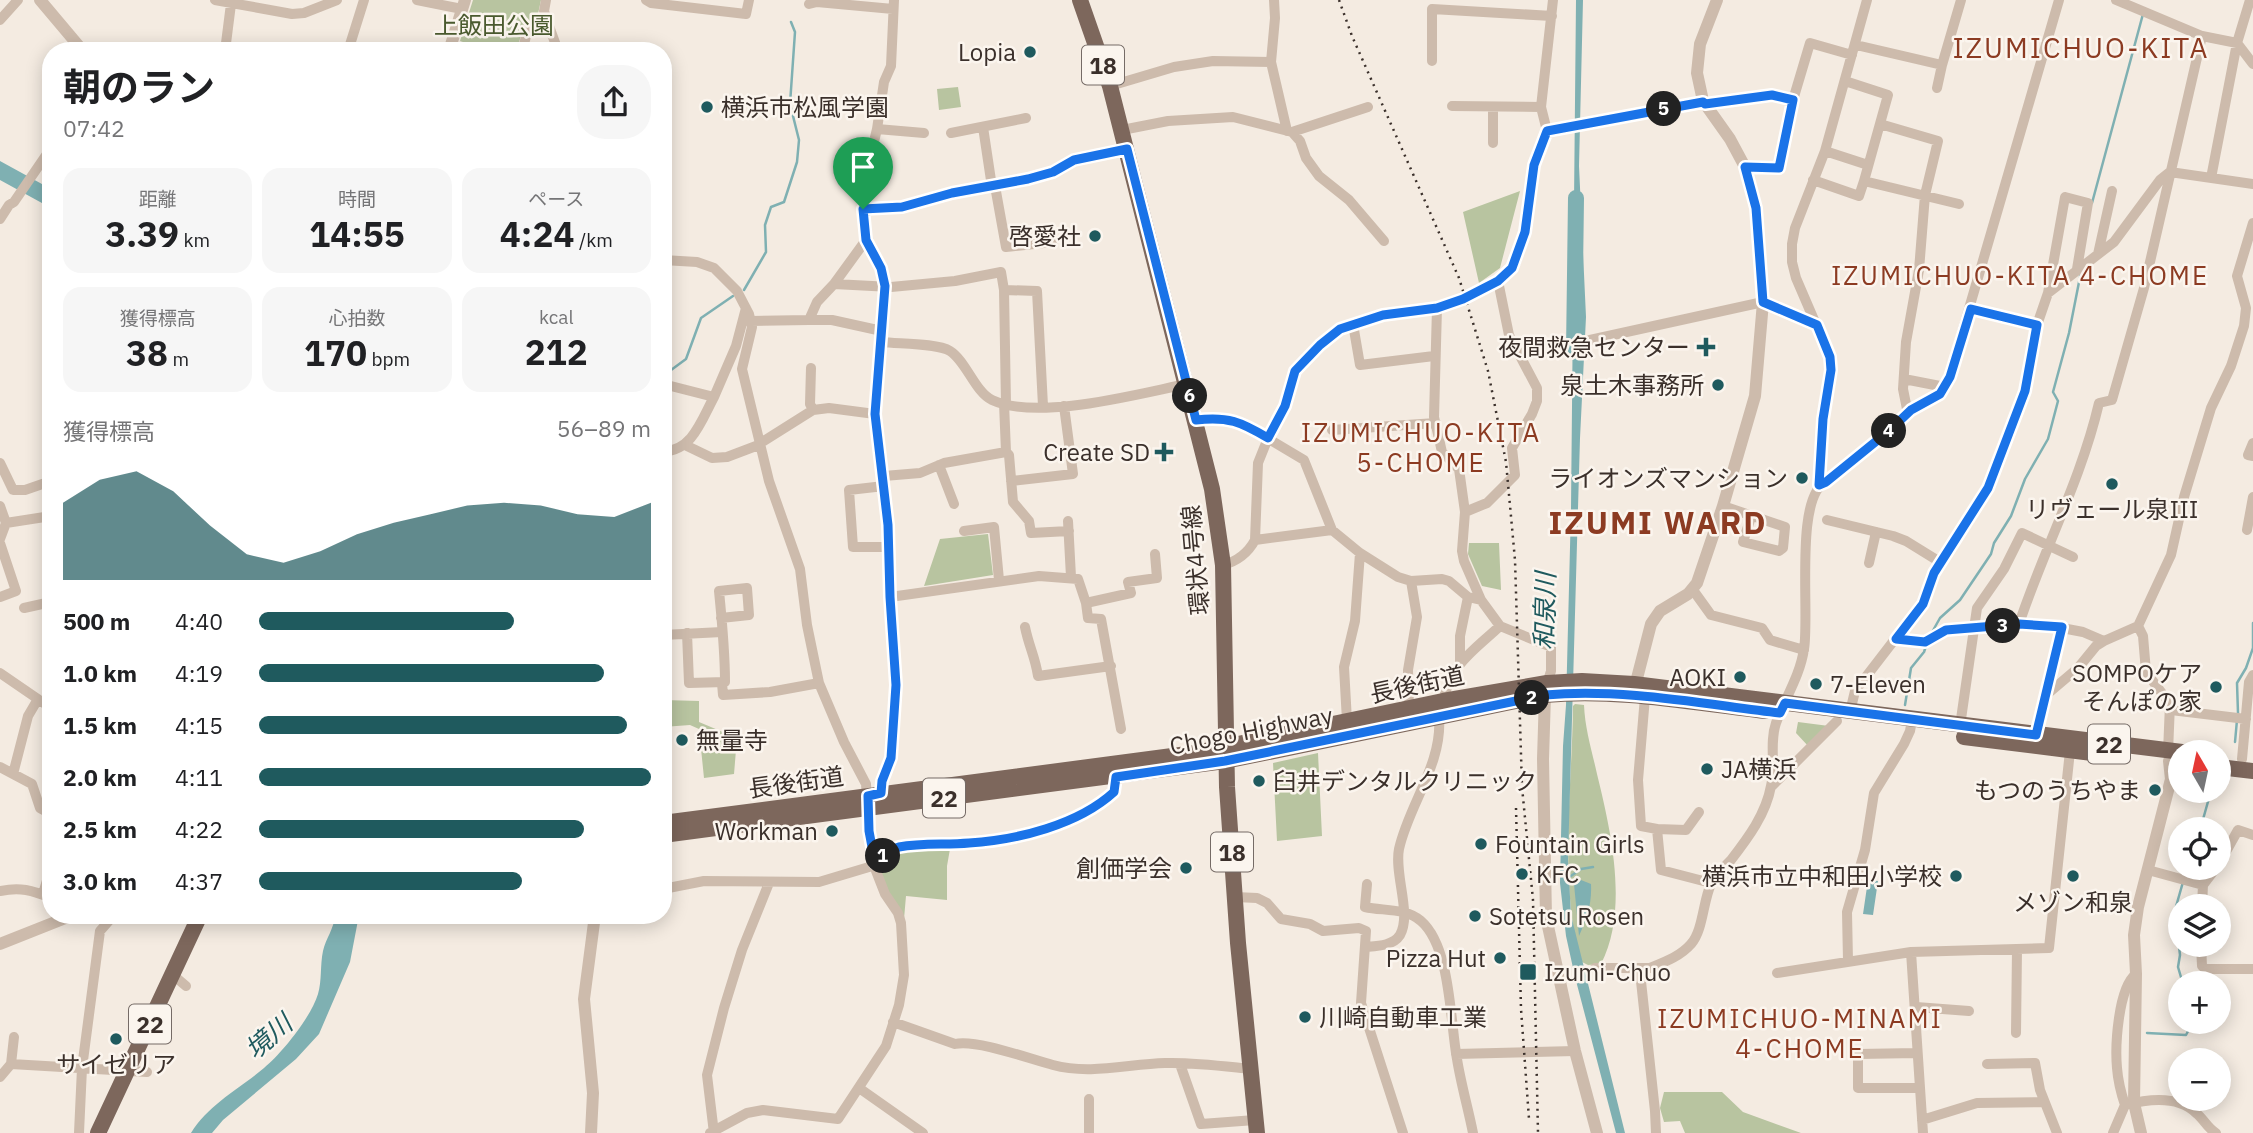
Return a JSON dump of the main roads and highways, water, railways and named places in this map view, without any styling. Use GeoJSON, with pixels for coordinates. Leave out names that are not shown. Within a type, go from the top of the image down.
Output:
{"type":"FeatureCollection","features":[{"type":"Feature","properties":{"kind":"main road","name":"環状4号線"},"geometry":{"type":"LineString","coordinates":[[1080,0],[1110,86],[1122,130],[1212,489],[1223,565],[1225,754],[1256,1127]]}},
{"type":"Feature","properties":{"kind":"main road","name":"Chogo Highway"},"geometry":{"type":"LineString","coordinates":[[672,833],[872,799],[1116,777],[1441,708],[1551,689],[1577,687],[1638,692],[1911,725]]}},
{"type":"Feature","properties":{"kind":"main road","name":"長後街道"},"geometry":{"type":"LineString","coordinates":[[672,822],[872,799],[1118,764],[1225,754],[1347,721],[1409,709],[1441,708]]}},
{"type":"Feature","properties":{"kind":"main road","name":"22"},"geometry":{"type":"LineString","coordinates":[[1911,725],[1960,726],[2036,735],[2168,756]]}},
{"type":"Feature","properties":{"kind":"main road","name":"22"},"geometry":{"type":"LineString","coordinates":[[1911,725],[2070,751],[2168,757]]}},
{"type":"Feature","properties":{"kind":"main road"},"geometry":{"type":"LineString","coordinates":[[2231,759],[2249,763]]}},
{"type":"Feature","properties":{"kind":"main road"},"geometry":{"type":"LineString","coordinates":[[2231,765],[2249,763]]}},
{"type":"Feature","properties":{"kind":"main road","name":"22"},"geometry":{"type":"LineString","coordinates":[[98,1133],[196,924]]}},
{"type":"Feature","properties":{"kind":"water"},"geometry":{"type":"Polygon","coordinates":[[[1576,0],[1583,0],[1579,166],[1586,317],[1568,860],[1571,915],[1625,1133],[1616,1133],[1575,977],[1566,936],[1560,883],[1571,508],[1576,0]]]}},
{"type":"Feature","properties":{"kind":"water"},"geometry":{"type":"Polygon","coordinates":[[[0,161],[42,184],[42,203],[0,180],[0,161]]]}},
{"type":"Feature","properties":{"kind":"water"},"geometry":{"type":"Polygon","coordinates":[[[1581,880],[1591,884],[1591,891],[1588,911],[1579,936],[1574,884],[1581,880]]]}},
{"type":"Feature","properties":{"kind":"water"},"geometry":{"type":"Polygon","coordinates":[[[1868,880],[1878,881],[1873,915],[1863,914],[1868,880]]]}},
{"type":"Feature","properties":{"kind":"water"},"geometry":{"type":"Polygon","coordinates":[[[357,924],[350,962],[319,1034],[296,1059],[223,1120],[212,1133],[191,1133],[215,1105],[271,1061],[303,1024],[318,994],[323,951],[333,925],[357,924]]]}},
{"type":"Feature","properties":{"kind":"waterway"},"geometry":{"type":"LineString","coordinates":[[2092,203],[2143,14]]}},
{"type":"Feature","properties":{"kind":"waterway"},"geometry":{"type":"LineString","coordinates":[[744,290],[766,252],[765,225],[771,207],[784,202],[797,162],[799,140],[790,104],[795,32],[791,22]]}},
{"type":"Feature","properties":{"kind":"waterway","name":"和泉川"},"geometry":{"type":"LineString","coordinates":[[1574,351],[1576,198]]}},
{"type":"Feature","properties":{"kind":"waterway"},"geometry":{"type":"LineString","coordinates":[[1931,634],[1940,618],[1960,600],[1991,554],[1994,543],[2011,516],[2025,479],[2048,439],[2058,401],[2053,392],[2069,333],[2081,272]]}},
{"type":"Feature","properties":{"kind":"waterway"},"geometry":{"type":"LineString","coordinates":[[672,369],[686,359],[701,318],[733,296]]}},
{"type":"Feature","properties":{"kind":"waterway"},"geometry":{"type":"LineString","coordinates":[[2238,713],[2237,683],[2253,648],[2253,623]]}},
{"type":"Feature","properties":{"kind":"waterway"},"geometry":{"type":"LineString","coordinates":[[1905,705],[1911,668],[1924,652],[1927,643]]}},
{"type":"Feature","properties":{"kind":"waterway"},"geometry":{"type":"LineString","coordinates":[[2235,742],[2237,720]]}},
{"type":"Feature","properties":{"kind":"waterway"},"geometry":{"type":"LineString","coordinates":[[2204,817],[2208,803]]}},
{"type":"Feature","properties":{"kind":"waterway"},"geometry":{"type":"LineString","coordinates":[[1568,878],[1581,869],[1593,867]]}},
{"type":"Feature","properties":{"kind":"waterway"},"geometry":{"type":"LineString","coordinates":[[2179,971],[2175,910],[2184,880]]}},
{"type":"Feature","properties":{"kind":"waterway"},"geometry":{"type":"LineString","coordinates":[[2147,1033],[2187,1034]]}},
{"type":"Feature","properties":{"kind":"railway"},"geometry":{"type":"LineString","coordinates":[[1339,0],[1352,36],[1459,278],[1488,371],[1506,462],[1515,560],[1522,787],[1533,900],[1538,1133]]}},
{"type":"Feature","properties":{"kind":"railway"},"geometry":{"type":"LineString","coordinates":[[1516,808],[1521,1009],[1529,1119]]}},
{"type":"Feature","properties":{"kind":"place","name":"Lopia"},"geometry":{"type":"Point","coordinates":[1030,52]}},
{"type":"Feature","properties":{"kind":"place","name":"横浜市松風学園"},"geometry":{"type":"Point","coordinates":[707,107]}},
{"type":"Feature","properties":{"kind":"place","name":"啓愛社"},"geometry":{"type":"Point","coordinates":[1095,236]}},
{"type":"Feature","properties":{"kind":"place","name":"夜間救急センター"},"geometry":{"type":"Point","coordinates":[1706,347]}},
{"type":"Feature","properties":{"kind":"place","name":"泉土木事務所"},"geometry":{"type":"Point","coordinates":[1718,385]}},
{"type":"Feature","properties":{"kind":"place","name":"Create SD"},"geometry":{"type":"Point","coordinates":[1164,452]}},
{"type":"Feature","properties":{"kind":"place","name":"ライオンズマンション"},"geometry":{"type":"Point","coordinates":[1802,478]}},
{"type":"Feature","properties":{"kind":"place","name":"リヴェール泉III"},"geometry":{"type":"Point","coordinates":[2112,484]}},
{"type":"Feature","properties":{"kind":"place","name":"AOKI"},"geometry":{"type":"Point","coordinates":[1740,677]}},
{"type":"Feature","properties":{"kind":"place","name":"7-Eleven"},"geometry":{"type":"Point","coordinates":[1816,684]}},
{"type":"Feature","properties":{"kind":"place","name":"SOMPOケア そんぽの家"},"geometry":{"type":"Point","coordinates":[2216,687]}},
{"type":"Feature","properties":{"kind":"place","name":"無量寺"},"geometry":{"type":"Point","coordinates":[682,740]}},
{"type":"Feature","properties":{"kind":"place","name":"JA横浜"},"geometry":{"type":"Point","coordinates":[1707,769]}},
{"type":"Feature","properties":{"kind":"place","name":"臼井デンタルクリニック"},"geometry":{"type":"Point","coordinates":[1259,781]}},
{"type":"Feature","properties":{"kind":"place","name":"もつのうちやま"},"geometry":{"type":"Point","coordinates":[2155,790]}},
{"type":"Feature","properties":{"kind":"place","name":"Workman"},"geometry":{"type":"Point","coordinates":[832,831]}},
{"type":"Feature","properties":{"kind":"place","name":"Fountain Girls"},"geometry":{"type":"Point","coordinates":[1481,844]}},
{"type":"Feature","properties":{"kind":"place","name":"創価学会"},"geometry":{"type":"Point","coordinates":[1186,868]}},
{"type":"Feature","properties":{"kind":"place","name":"KFC"},"geometry":{"type":"Point","coordinates":[1522,874]}},
{"type":"Feature","properties":{"kind":"place","name":"横浜市立中和田小学校"},"geometry":{"type":"Point","coordinates":[1956,876]}},
{"type":"Feature","properties":{"kind":"place","name":"メゾン和泉"},"geometry":{"type":"Point","coordinates":[2073,876]}},
{"type":"Feature","properties":{"kind":"place","name":"Sotetsu Rosen"},"geometry":{"type":"Point","coordinates":[1475,916]}},
{"type":"Feature","properties":{"kind":"place","name":"Pizza Hut"},"geometry":{"type":"Point","coordinates":[1500,958]}},
{"type":"Feature","properties":{"kind":"place","name":"Izumi-Chuo"},"geometry":{"type":"Point","coordinates":[1528,972]}},
{"type":"Feature","properties":{"kind":"place","name":"川崎自動車工業"},"geometry":{"type":"Point","coordinates":[1305,1017]}},
{"type":"Feature","properties":{"kind":"place","name":"サイゼリア"},"geometry":{"type":"Point","coordinates":[116,1039]}},
{"type":"Feature","properties":{"kind":"district","name":"IZUMICHUO-KITA"},"geometry":{"type":"Point","coordinates":[2081,47]}},
{"type":"Feature","properties":{"kind":"district","name":"IZUMICHUO-KITA 4-CHOME"},"geometry":{"type":"Point","coordinates":[2020,275]}},
{"type":"Feature","properties":{"kind":"district","name":"IZUMICHUO-KITA 5-CHOME"},"geometry":{"type":"Point","coordinates":[1421,447]}},
{"type":"Feature","properties":{"kind":"district","name":"IZUMI WARD"},"geometry":{"type":"Point","coordinates":[1658,522]}},
{"type":"Feature","properties":{"kind":"district","name":"IZUMICHUO-MINAMI 4-CHOME"},"geometry":{"type":"Point","coordinates":[1800,1033]}},
{"type":"Feature","properties":{"kind":"park label","name":"上飯田公園"},"geometry":{"type":"Point","coordinates":[494,25]}},
{"type":"Feature","properties":{"kind":"water label","name":"境川"},"geometry":{"type":"Point","coordinates":[268,1036]}}]}
